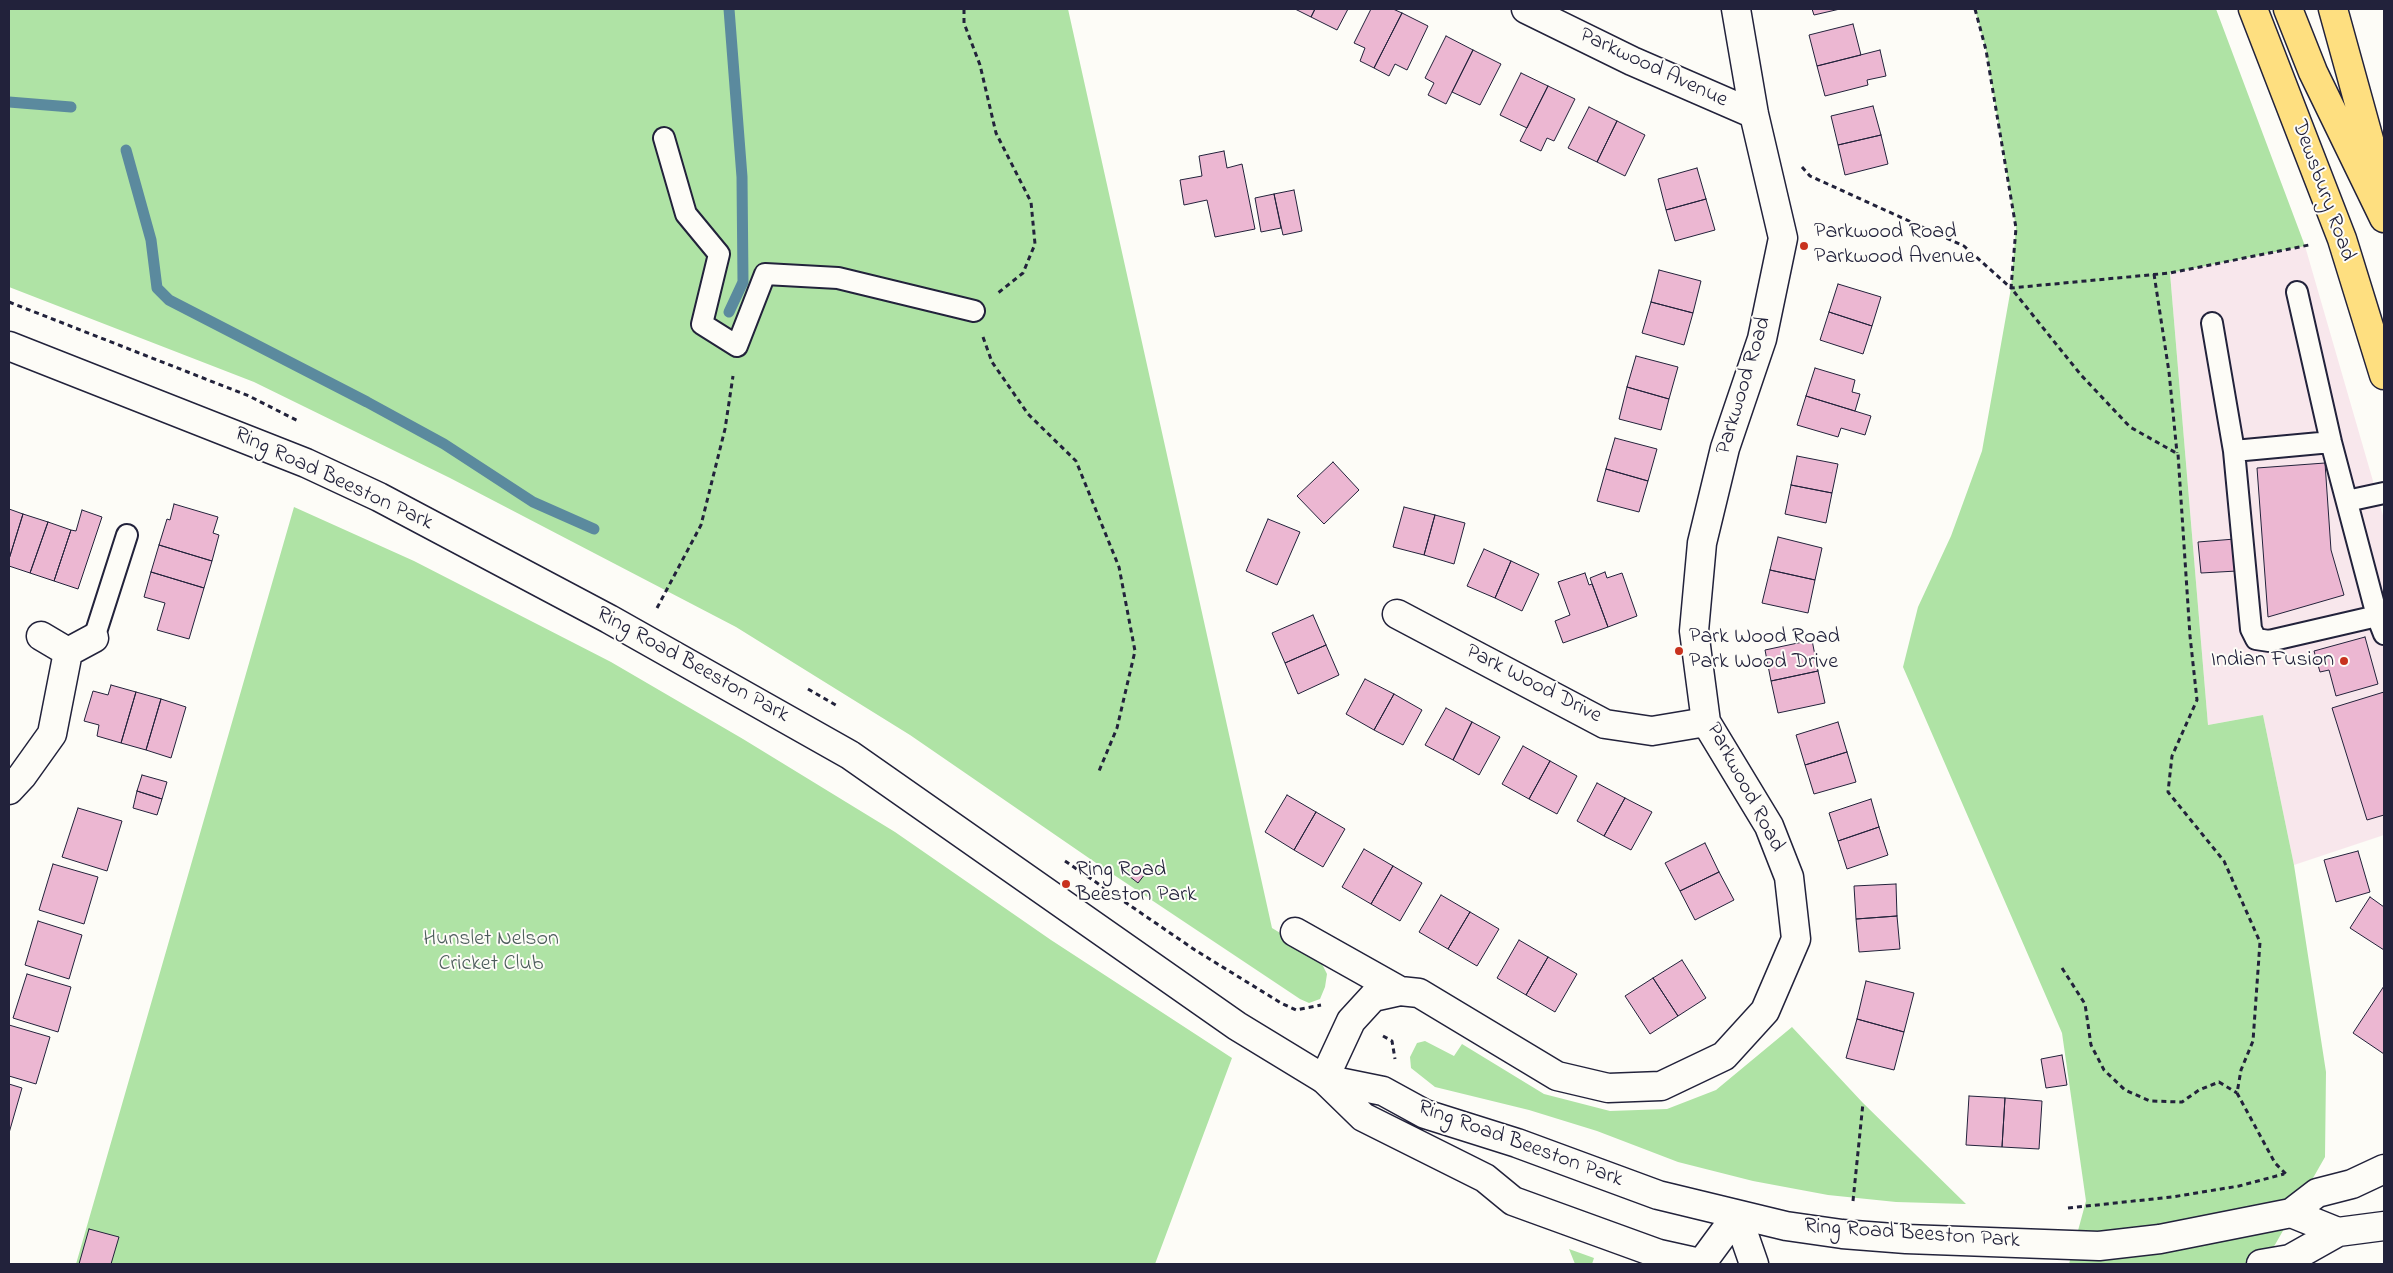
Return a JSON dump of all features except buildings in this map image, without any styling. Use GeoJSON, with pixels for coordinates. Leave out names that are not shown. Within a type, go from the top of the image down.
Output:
{"type":"FeatureCollection","features":[{"type":"Feature","properties":{"kind":"main road","name":"Dewsbury Road"},"geometry":{"type":"LineString","coordinates":[[2253,9],[2342,239],[2384,375]]}},
{"type":"Feature","properties":{"kind":"main road","name":"Dewsbury Road"},"geometry":{"type":"LineString","coordinates":[[2288,9],[2313,72],[2384,218]]}},
{"type":"Feature","properties":{"kind":"main road"},"geometry":{"type":"LineString","coordinates":[[2333,9],[2384,196]]}},
{"type":"Feature","properties":{"kind":"street","name":"Parkwood Avenue"},"geometry":{"type":"LineString","coordinates":[[1526,9],[1632,61],[1754,114]]}},
{"type":"Feature","properties":{"kind":"street","name":"Parkwood Road"},"geometry":{"type":"LineString","coordinates":[[1324,1079],[1351,1021],[1373,997],[1400,991],[1419,993],[1557,1076],[1608,1088],[1661,1086],[1724,1056],[1765,1011],[1796,939],[1789,876],[1769,826],[1706,722],[1694,631],[1702,543],[1725,448],[1762,340],[1783,238],[1754,114],[1736,9]]}},
{"type":"Feature","properties":{"kind":"street","name":"Ring Road Beeston Park"},"geometry":{"type":"LineString","coordinates":[[9,346],[306,463],[379,497],[641,637],[850,756],[1237,1026],[1324,1079],[1363,1117],[1485,1178],[1512,1201],[1659,1254],[1702,1264]]}},
{"type":"Feature","properties":{"kind":"street","name":"Park Wood Drive"},"geometry":{"type":"LineString","coordinates":[[1397,614],[1606,724],[1652,731],[1706,722]]}},
{"type":"Feature","properties":{"kind":"street"},"geometry":{"type":"LineString","coordinates":[[40,636],[68,652]]}},
{"type":"Feature","properties":{"kind":"street"},"geometry":{"type":"LineString","coordinates":[[68,652],[94,638]]}},
{"type":"Feature","properties":{"kind":"street"},"geometry":{"type":"LineString","coordinates":[[9,790],[22,776],[52,734],[68,652]]}},
{"type":"Feature","properties":{"kind":"street","name":"Parkwood Road"},"geometry":{"type":"LineString","coordinates":[[1295,932],[1400,991]]}},
{"type":"Feature","properties":{"kind":"street","name":"Ring Road Beeston Park"},"geometry":{"type":"LineString","coordinates":[[1324,1079],[1383,1091],[1425,1114],[1516,1143],[1658,1195],[1786,1226],[1842,1234],[1974,1242],[2099,1246],[2160,1239],[2291,1213]]}},
{"type":"Feature","properties":{"kind":"street"},"geometry":{"type":"LineString","coordinates":[[2291,1213],[2317,1193],[2352,1184],[2384,1169]]}},
{"type":"Feature","properties":{"kind":"street"},"geometry":{"type":"LineString","coordinates":[[2291,1213],[2338,1232]]}},
{"type":"Feature","properties":{"kind":"street"},"geometry":{"type":"LineString","coordinates":[[1702,1264],[1737,1215]]}},
{"type":"Feature","properties":{"kind":"street"},"geometry":{"type":"LineString","coordinates":[[1737,1215],[1754,1264]]}},
{"type":"Feature","properties":{"kind":"street"},"geometry":{"type":"LineString","coordinates":[[2261,1264],[2290,1259],[2338,1232],[2384,1226]]}},
{"type":"Feature","properties":{"kind":"lane"},"geometry":{"type":"LineString","coordinates":[[664,138],[686,214],[719,254],[702,324],[737,346],[765,274],[838,278],[974,311]]}},
{"type":"Feature","properties":{"kind":"lane"},"geometry":{"type":"LineString","coordinates":[[2212,323],[2234,451],[2251,629],[2256,639],[2269,641],[2381,625],[2331,442],[2297,292]]}},
{"type":"Feature","properties":{"kind":"lane"},"geometry":{"type":"LineString","coordinates":[[2234,451],[2331,442]]}},
{"type":"Feature","properties":{"kind":"lane"},"geometry":{"type":"LineString","coordinates":[[2348,501],[2384,492]]}},
{"type":"Feature","properties":{"kind":"lane"},"geometry":{"type":"LineString","coordinates":[[94,638],[127,535]]}},
{"type":"Feature","properties":{"kind":"path"},"geometry":{"type":"LineString","coordinates":[[964,9],[964,23],[980,65],[996,133],[1031,202],[1035,244],[1022,273],[974,311],[992,362],[1028,414],[1076,461],[1119,568],[1135,651],[1117,728],[1099,771]]}},
{"type":"Feature","properties":{"kind":"path"},"geometry":{"type":"LineString","coordinates":[[1975,9],[1986,50],[2016,228],[2011,288]]}},
{"type":"Feature","properties":{"kind":"path"},"geometry":{"type":"LineString","coordinates":[[1798,162],[1810,176],[1964,246],[2011,288],[2081,375],[2130,427],[2178,454]]}},
{"type":"Feature","properties":{"kind":"path"},"geometry":{"type":"LineString","coordinates":[[2011,288],[2154,274],[2342,239]]}},
{"type":"Feature","properties":{"kind":"path"},"geometry":{"type":"LineString","coordinates":[[2154,274],[2169,372],[2178,454],[2190,636],[2197,700],[2172,756],[2168,792],[2224,861],[2260,942],[2252,1041],[2241,1070],[2237,1093]]}},
{"type":"Feature","properties":{"kind":"path"},"geometry":{"type":"LineString","coordinates":[[9,302],[249,396],[301,422]]}},
{"type":"Feature","properties":{"kind":"path"},"geometry":{"type":"LineString","coordinates":[[641,637],[701,525],[724,429],[737,346]]}},
{"type":"Feature","properties":{"kind":"path"},"geometry":{"type":"LineString","coordinates":[[649,604],[665,612]]}},
{"type":"Feature","properties":{"kind":"path"},"geometry":{"type":"LineString","coordinates":[[800,685],[842,709]]}},
{"type":"Feature","properties":{"kind":"path"},"geometry":{"type":"LineString","coordinates":[[1064,860],[1195,950],[1281,1003],[1296,1010],[1320,1004],[1392,1041],[1395,1060],[1399,1066]]}},
{"type":"Feature","properties":{"kind":"path"},"geometry":{"type":"LineString","coordinates":[[2062,968],[2086,1004],[2091,1045],[2104,1070],[2126,1090],[2150,1101],[2182,1102],[2200,1090],[2219,1082],[2237,1093],[2274,1163],[2286,1173]]}},
{"type":"Feature","properties":{"kind":"path"},"geometry":{"type":"LineString","coordinates":[[1852,1202],[1863,1103]]}},
{"type":"Feature","properties":{"kind":"path"},"geometry":{"type":"LineString","coordinates":[[2066,1208],[2172,1197],[2239,1186],[2294,1171]]}},
{"type":"Feature","properties":{"kind":"path"},"geometry":{"type":"LineString","coordinates":[[1843,1200],[1860,1202]]}},
{"type":"Feature","properties":{"kind":"shaded area"},"geometry":{"type":"Polygon","coordinates":[[[2305,246],[2384,519],[2384,835],[2294,865],[2263,715],[2208,725],[2170,273],[2305,246]]]}},
{"type":"Feature","properties":{"kind":"green space"},"geometry":{"type":"Polygon","coordinates":[[[9,9],[1068,9],[1272,928],[1318,956],[1327,974],[1325,987],[1320,999],[1309,1003],[1300,999],[1099,865],[910,735],[736,627],[450,478],[254,382],[9,287],[9,9]]]}},
{"type":"Feature","properties":{"kind":"green space"},"geometry":{"type":"Polygon","coordinates":[[[1975,9],[2216,9],[2305,246],[2170,273],[2208,725],[2263,715],[2294,865],[2326,1072],[2325,1157],[2264,1264],[2069,1264],[2086,1201],[2062,1033],[1903,667],[1918,607],[1951,536],[1982,451],[2011,288],[2016,228],[1986,50],[1975,9]]]}},
{"type":"Feature","properties":{"kind":"green space","name":"Hunslet Nelson Cricket Club"},"geometry":{"type":"Polygon","coordinates":[[[294,507],[414,561],[611,662],[743,739],[895,832],[1051,940],[1232,1058],[1155,1264],[76,1264],[294,507]]]}},
{"type":"Feature","properties":{"kind":"green space"},"geometry":{"type":"Polygon","coordinates":[[[1792,1027],[1863,1103],[1966,1204],[1896,1202],[1828,1195],[1753,1181],[1678,1162],[1597,1131],[1529,1110],[1435,1087],[1411,1068],[1410,1057],[1417,1043],[1425,1041],[1454,1056],[1462,1044],[1544,1094],[1610,1111],[1667,1109],[1716,1090],[1792,1027]]]}},
{"type":"Feature","properties":{"kind":"green space"},"geometry":{"type":"Polygon","coordinates":[[[1569,1249],[1594,1258],[1592,1264],[1575,1264],[1569,1249]]]}},
{"type":"Feature","properties":{"kind":"waterway"},"geometry":{"type":"LineString","coordinates":[[729,9],[742,177],[743,282],[729,312]]}},
{"type":"Feature","properties":{"kind":"waterway"},"geometry":{"type":"LineString","coordinates":[[9,102],[71,107]]}},
{"type":"Feature","properties":{"kind":"waterway"},"geometry":{"type":"LineString","coordinates":[[126,150],[151,240],[157,288],[169,300],[444,444],[533,502],[594,529]]}},
{"type":"Feature","properties":{"kind":"place","name":"Parkwood Road Parkwood Avenue"},"geometry":{"type":"Point","coordinates":[1804,246]}},
{"type":"Feature","properties":{"kind":"place","name":"Park Wood Road Park Wood Drive"},"geometry":{"type":"Point","coordinates":[1679,651]}},
{"type":"Feature","properties":{"kind":"place","name":"Indian Fusion"},"geometry":{"type":"Point","coordinates":[2344,661]}},
{"type":"Feature","properties":{"kind":"place","name":"Ring Road Beeston Park"},"geometry":{"type":"Point","coordinates":[1066,884]}}]}
